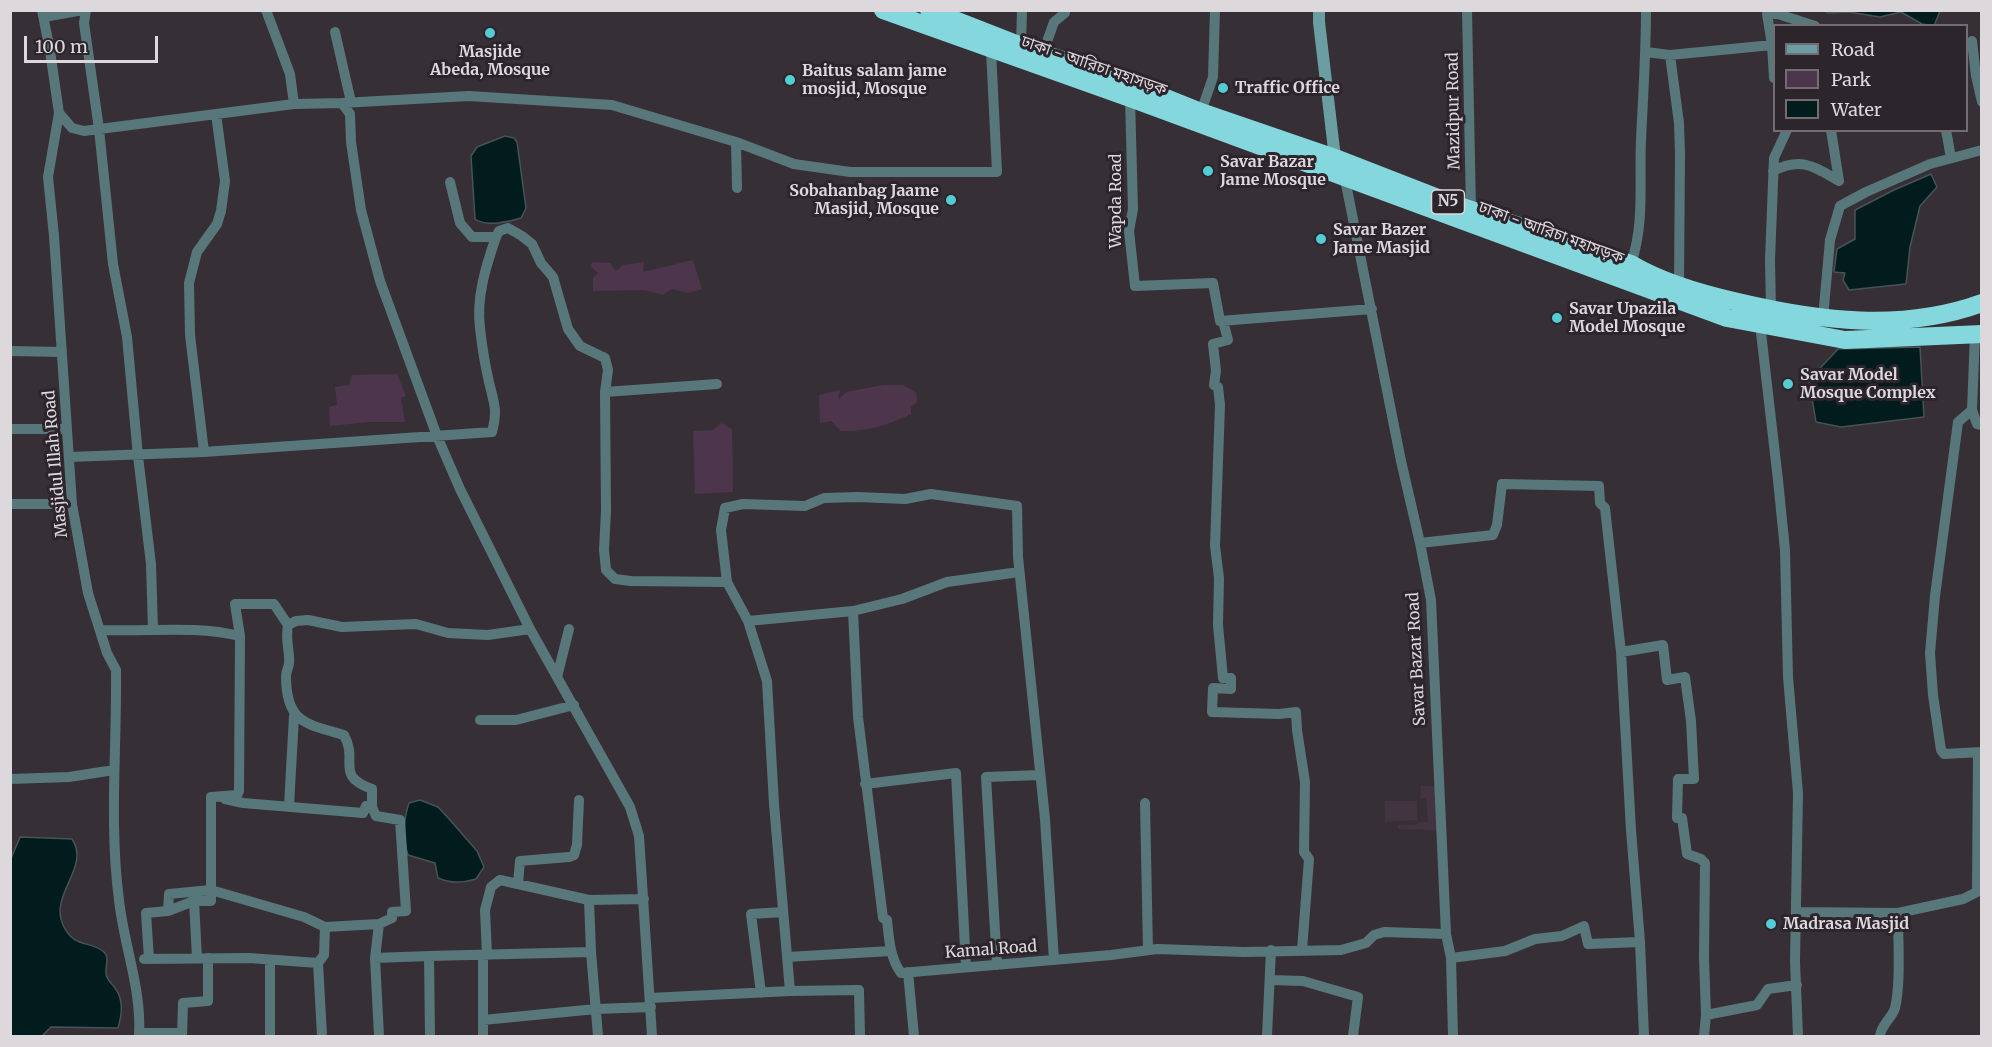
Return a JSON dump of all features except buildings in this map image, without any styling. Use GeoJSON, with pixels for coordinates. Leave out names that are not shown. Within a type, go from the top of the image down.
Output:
{"type":"FeatureCollection","features":[{"type":"Feature","properties":{"kind":"highway","name":"ঢাকা - আরিচা মহাসড়ক"},"geometry":{"type":"LineString","coordinates":[[883,10],[1130,98],[1727,318],[1904,321],[1951,313],[1982,303]]}},
{"type":"Feature","properties":{"kind":"highway","name":"ঢাকা - আরিচা মহাসড়ক"},"geometry":{"type":"LineString","coordinates":[[929,10],[1021,46],[1124,81],[1202,112],[1335,158],[1472,210],[1631,264],[1641,270],[1765,317],[1845,340],[1978,334]]}},
{"type":"Feature","properties":{"kind":"street"},"geometry":{"type":"LineString","coordinates":[[43,14],[85,10],[84,23],[99,129],[113,264],[127,337],[151,564],[153,630]]}},
{"type":"Feature","properties":{"kind":"street"},"geometry":{"type":"LineString","coordinates":[[266,10],[290,74],[294,104]]}},
{"type":"Feature","properties":{"kind":"street"},"geometry":{"type":"LineString","coordinates":[[1021,46],[1022,10]]}},
{"type":"Feature","properties":{"kind":"street"},"geometry":{"type":"LineString","coordinates":[[1043,53],[1054,22],[1065,13],[1065,10]]}},
{"type":"Feature","properties":{"kind":"street"},"geometry":{"type":"LineString","coordinates":[[1202,112],[1213,77],[1215,10]]}},
{"type":"Feature","properties":{"kind":"street"},"geometry":{"type":"LineString","coordinates":[[1319,10],[1335,158]]}},
{"type":"Feature","properties":{"kind":"street","name":"Mazidpur Road"},"geometry":{"type":"LineString","coordinates":[[1467,10],[1472,210]]}},
{"type":"Feature","properties":{"kind":"street"},"geometry":{"type":"LineString","coordinates":[[1631,264],[1637,246],[1642,206],[1641,142],[1647,10]]}},
{"type":"Feature","properties":{"kind":"street","name":"Masjidul Illah Road"},"geometry":{"type":"LineString","coordinates":[[43,14],[58,113],[48,177],[72,504],[88,593],[106,653],[116,670],[114,816],[119,900],[137,991],[139,1035]]}},
{"type":"Feature","properties":{"kind":"street"},"geometry":{"type":"LineString","coordinates":[[1773,62],[1767,14],[1778,14],[1809,24]]}},
{"type":"Feature","properties":{"kind":"street"},"geometry":{"type":"LineString","coordinates":[[335,33],[350,114],[351,142],[362,210],[380,281],[437,436],[460,489],[530,629],[630,807],[639,836],[652,1036]]}},
{"type":"Feature","properties":{"kind":"street"},"geometry":{"type":"LineString","coordinates":[[1973,41],[1976,76],[1982,102]]}},
{"type":"Feature","properties":{"kind":"street"},"geometry":{"type":"LineString","coordinates":[[1646,52],[1670,55],[1772,45]]}},
{"type":"Feature","properties":{"kind":"street"},"geometry":{"type":"LineString","coordinates":[[58,113],[72,128],[84,131],[294,104],[469,96],[612,105],[736,142],[794,164],[850,172],[997,172],[991,50]]}},
{"type":"Feature","properties":{"kind":"street"},"geometry":{"type":"LineString","coordinates":[[1670,55],[1679,123],[1679,285]]}},
{"type":"Feature","properties":{"kind":"street","name":"Wapda Road"},"geometry":{"type":"LineString","coordinates":[[1130,98],[1133,209],[1129,231],[1135,286],[1213,283],[1220,321],[1223,321]]}},
{"type":"Feature","properties":{"kind":"street"},"geometry":{"type":"LineString","coordinates":[[204,452],[190,335],[189,283],[197,252],[216,224],[221,211],[225,182],[216,114]]}},
{"type":"Feature","properties":{"kind":"street"},"geometry":{"type":"LineString","coordinates":[[1786,132],[1774,158],[1765,317],[1785,550],[1788,677],[1798,793],[1796,912],[1798,1036]]}},
{"type":"Feature","properties":{"kind":"street"},"geometry":{"type":"LineString","coordinates":[[1773,171],[1789,163],[1810,165],[1839,181],[1831,132]]}},
{"type":"Feature","properties":{"kind":"street"},"geometry":{"type":"LineString","coordinates":[[1946,132],[1951,159]]}},
{"type":"Feature","properties":{"kind":"street"},"geometry":{"type":"LineString","coordinates":[[736,142],[737,188]]}},
{"type":"Feature","properties":{"kind":"street"},"geometry":{"type":"LineString","coordinates":[[1823,318],[1830,240],[1840,206],[1930,164],[1982,150]]}},
{"type":"Feature","properties":{"kind":"street","name":"Savar Bazar Road"},"geometry":{"type":"LineString","coordinates":[[1345,179],[1431,600],[1446,934],[1451,958],[1453,1036]]}},
{"type":"Feature","properties":{"kind":"street"},"geometry":{"type":"LineString","coordinates":[[450,182],[460,223],[472,237],[496,237]]}},
{"type":"Feature","properties":{"kind":"street"},"geometry":{"type":"LineString","coordinates":[[69,457],[138,456],[492,432],[496,417],[496,404],[489,382],[479,326],[482,283],[496,237],[499,231],[508,228],[532,244],[541,263],[553,277],[568,329],[580,346],[605,358],[608,370],[605,392],[604,550],[606,570],[615,579],[631,581],[727,582]]}},
{"type":"Feature","properties":{"kind":"street"},"geometry":{"type":"LineString","coordinates":[[1302,950],[1309,859],[1304,852],[1305,782],[1296,730],[1296,712],[1279,714],[1212,712],[1213,688],[1230,689],[1231,678],[1223,678],[1221,663],[1219,578],[1215,546],[1220,405],[1218,387],[1214,385],[1216,371],[1213,344],[1228,340],[1223,321],[1372,309]]}},
{"type":"Feature","properties":{"kind":"street"},"geometry":{"type":"LineString","coordinates":[[1978,334],[1972,410],[1977,424],[1982,425]]}},
{"type":"Feature","properties":{"kind":"street"},"geometry":{"type":"LineString","coordinates":[[10,351],[62,352]]}},
{"type":"Feature","properties":{"kind":"street"},"geometry":{"type":"LineString","coordinates":[[605,392],[717,384]]}},
{"type":"Feature","properties":{"kind":"street"},"geometry":{"type":"LineString","coordinates":[[1796,912],[1898,913],[1963,899],[1977,892],[1980,752],[1944,754],[1941,750],[1930,653],[1935,596],[1958,422],[1972,410]]}},
{"type":"Feature","properties":{"kind":"street"},"geometry":{"type":"LineString","coordinates":[[10,429],[66,429]]}},
{"type":"Feature","properties":{"kind":"street"},"geometry":{"type":"LineString","coordinates":[[1420,543],[1493,535],[1497,525],[1502,484],[1599,486],[1600,503],[1605,508],[1621,652],[1644,1036]]}},
{"type":"Feature","properties":{"kind":"street"},"geometry":{"type":"LineString","coordinates":[[790,991],[774,804],[767,681],[748,621],[727,582],[721,530],[725,508],[743,504],[805,506],[825,498],[904,499],[932,494],[1017,506],[1019,572],[1040,775],[1054,960]]}},
{"type":"Feature","properties":{"kind":"street"},"geometry":{"type":"LineString","coordinates":[[10,504],[72,504]]}},
{"type":"Feature","properties":{"kind":"street"},"geometry":{"type":"LineString","coordinates":[[748,621],[853,611],[902,599],[946,582],[1019,572]]}},
{"type":"Feature","properties":{"kind":"street"},"geometry":{"type":"LineString","coordinates":[[211,797],[237,795],[239,791],[240,636],[235,604],[274,604],[288,625],[286,638],[290,664],[285,673],[289,702],[294,716],[289,806]]}},
{"type":"Feature","properties":{"kind":"street"},"geometry":{"type":"LineString","coordinates":[[853,611],[858,717],[883,918],[888,920],[891,951],[895,965],[901,973],[908,972],[910,1036]]}},
{"type":"Feature","properties":{"kind":"street"},"geometry":{"type":"LineString","coordinates":[[288,625],[296,621],[309,620],[342,627],[416,624],[448,633],[488,635],[530,629]]}},
{"type":"Feature","properties":{"kind":"street"},"geometry":{"type":"LineString","coordinates":[[557,677],[569,629]]}},
{"type":"Feature","properties":{"kind":"street"},"geometry":{"type":"LineString","coordinates":[[100,630],[227,633],[240,636]]}},
{"type":"Feature","properties":{"kind":"street"},"geometry":{"type":"LineString","coordinates":[[1621,652],[1663,645],[1667,680],[1685,677],[1691,721],[1694,779],[1678,779],[1677,819],[1682,818],[1687,854],[1705,863],[1704,958],[1707,1015],[1704,1036]]}},
{"type":"Feature","properties":{"kind":"street"},"geometry":{"type":"LineString","coordinates":[[480,720],[516,720],[574,705]]}},
{"type":"Feature","properties":{"kind":"street"},"geometry":{"type":"LineString","coordinates":[[168,911],[169,894],[211,890],[304,917],[325,927],[379,924],[392,918],[392,912],[406,911],[400,820],[376,816],[372,807],[372,789],[357,783],[351,776],[349,744],[344,735],[310,725],[294,716]]}},
{"type":"Feature","properties":{"kind":"street"},"geometry":{"type":"LineString","coordinates":[[10,779],[69,777],[114,770]]}},
{"type":"Feature","properties":{"kind":"street"},"geometry":{"type":"LineString","coordinates":[[866,784],[956,773],[966,967]]}},
{"type":"Feature","properties":{"kind":"street"},"geometry":{"type":"LineString","coordinates":[[997,965],[986,777],[1040,775]]}},
{"type":"Feature","properties":{"kind":"street"},"geometry":{"type":"LineString","coordinates":[[211,797],[243,803],[363,813],[366,806],[372,807]]}},
{"type":"Feature","properties":{"kind":"street"},"geometry":{"type":"LineString","coordinates":[[211,797],[211,901],[194,902],[168,911],[146,913],[146,959],[202,958],[318,963]]}},
{"type":"Feature","properties":{"kind":"street"},"geometry":{"type":"LineString","coordinates":[[518,884],[520,861],[574,855],[578,845],[579,800]]}},
{"type":"Feature","properties":{"kind":"street"},"geometry":{"type":"LineString","coordinates":[[1145,803],[1148,950]]}},
{"type":"Feature","properties":{"kind":"street"},"geometry":{"type":"LineString","coordinates":[[483,1036],[485,910],[491,886],[500,880],[589,900],[644,899]]}},
{"type":"Feature","properties":{"kind":"street"},"geometry":{"type":"LineString","coordinates":[[589,900],[598,1036]]}},
{"type":"Feature","properties":{"kind":"street"},"geometry":{"type":"LineString","coordinates":[[139,1035],[182,1035],[183,1003],[208,1001],[194,902]]}},
{"type":"Feature","properties":{"kind":"street"},"geometry":{"type":"LineString","coordinates":[[761,993],[751,914],[783,912]]}},
{"type":"Feature","properties":{"kind":"street"},"geometry":{"type":"LineString","coordinates":[[1880,1036],[1882,1028],[1894,1010],[1897,996],[1898,913]]}},
{"type":"Feature","properties":{"kind":"street"},"geometry":{"type":"LineString","coordinates":[[379,924],[375,958],[379,1036]]}},
{"type":"Feature","properties":{"kind":"street"},"geometry":{"type":"LineString","coordinates":[[1451,958],[1505,951],[1535,939],[1562,936],[1584,926],[1588,944],[1640,942]]}},
{"type":"Feature","properties":{"kind":"street"},"geometry":{"type":"LineString","coordinates":[[322,1036],[318,963],[324,955],[325,927]]}},
{"type":"Feature","properties":{"kind":"street","name":"Kamal Road"},"geometry":{"type":"LineString","coordinates":[[908,972],[1148,950],[1244,952],[1341,950],[1366,944],[1374,935],[1384,932],[1446,934]]}},
{"type":"Feature","properties":{"kind":"street"},"geometry":{"type":"LineString","coordinates":[[1267,1036],[1271,950]]}},
{"type":"Feature","properties":{"kind":"street"},"geometry":{"type":"LineString","coordinates":[[787,957],[891,951]]}},
{"type":"Feature","properties":{"kind":"street"},"geometry":{"type":"LineString","coordinates":[[375,958],[591,952]]}},
{"type":"Feature","properties":{"kind":"street"},"geometry":{"type":"LineString","coordinates":[[429,956],[430,1036]]}},
{"type":"Feature","properties":{"kind":"street"},"geometry":{"type":"LineString","coordinates":[[270,960],[270,1036]]}},
{"type":"Feature","properties":{"kind":"street"},"geometry":{"type":"LineString","coordinates":[[1270,980],[1303,981],[1358,998],[1353,1036]]}},
{"type":"Feature","properties":{"kind":"street"},"geometry":{"type":"LineString","coordinates":[[1707,1015],[1757,1005],[1768,989],[1797,985]]}},
{"type":"Feature","properties":{"kind":"street"},"geometry":{"type":"LineString","coordinates":[[483,1020],[761,993],[859,990],[860,1036]]}},
{"type":"Feature","properties":{"kind":"shaded area"},"geometry":{"type":"Polygon","coordinates":[[[1421,786],[1436,786],[1436,830],[1398,829],[1398,825],[1428,822],[1426,798],[1420,799],[1421,786]]]}},
{"type":"Feature","properties":{"kind":"shaded area"},"geometry":{"type":"Polygon","coordinates":[[[1385,801],[1417,801],[1417,820],[1385,822],[1385,801]]]}},
{"type":"Feature","properties":{"kind":"green space"},"geometry":{"type":"Polygon","coordinates":[[[693,260],[702,289],[688,293],[672,289],[663,295],[645,290],[593,291],[593,278],[598,273],[591,267],[592,262],[610,263],[616,271],[623,265],[644,262],[643,272],[693,260]]]}},
{"type":"Feature","properties":{"kind":"green space"},"geometry":{"type":"Polygon","coordinates":[[[397,374],[406,396],[401,398],[405,422],[369,422],[330,426],[329,407],[337,405],[335,387],[349,385],[352,375],[397,374]]]}},
{"type":"Feature","properties":{"kind":"green space"},"geometry":{"type":"Polygon","coordinates":[[[883,385],[903,385],[916,392],[917,402],[911,407],[911,414],[886,424],[860,430],[841,431],[831,421],[820,423],[819,395],[840,390],[838,400],[846,392],[883,385]]]}},
{"type":"Feature","properties":{"kind":"green space"},"geometry":{"type":"Polygon","coordinates":[[[721,423],[732,429],[733,492],[695,494],[693,431],[713,430],[721,423]]]}},
{"type":"Feature","properties":{"kind":"water"},"geometry":{"type":"Polygon","coordinates":[[[1825,11],[1940,11],[1935,24],[1922,24],[1901,12],[1880,17],[1849,12],[1828,13],[1825,11]]]}},
{"type":"Feature","properties":{"kind":"water"},"geometry":{"type":"Polygon","coordinates":[[[505,136],[514,138],[517,142],[526,208],[521,218],[516,220],[485,223],[475,219],[471,156],[477,147],[505,136]]]}},
{"type":"Feature","properties":{"kind":"water"},"geometry":{"type":"Polygon","coordinates":[[[1931,174],[1937,187],[1920,206],[1910,247],[1906,284],[1849,290],[1843,280],[1845,273],[1834,272],[1837,249],[1855,239],[1855,210],[1931,174]]]}},
{"type":"Feature","properties":{"kind":"water"},"geometry":{"type":"Polygon","coordinates":[[[1920,347],[1924,417],[1841,427],[1816,422],[1809,380],[1838,349],[1920,347]]]}},
{"type":"Feature","properties":{"kind":"water"},"geometry":{"type":"Polygon","coordinates":[[[420,800],[438,807],[477,851],[484,867],[476,879],[457,882],[443,880],[438,878],[435,863],[408,855],[404,835],[405,816],[409,803],[420,800]]]}},
{"type":"Feature","properties":{"kind":"water"},"geometry":{"type":"Polygon","coordinates":[[[20,837],[72,839],[77,860],[61,902],[60,914],[67,933],[72,938],[99,948],[106,954],[106,975],[121,1002],[118,1028],[51,1027],[42,1036],[11,1036],[10,861],[20,837]]]}},
{"type":"Feature","properties":{"kind":"place","name":"Masjide Abeda, Mosque"},"geometry":{"type":"Point","coordinates":[490,33]}},
{"type":"Feature","properties":{"kind":"place","name":"Baitus salam jame mosjid, Mosque"},"geometry":{"type":"Point","coordinates":[790,80]}},
{"type":"Feature","properties":{"kind":"place","name":"Traffic Office"},"geometry":{"type":"Point","coordinates":[1223,88]}},
{"type":"Feature","properties":{"kind":"place","name":"Savar Bazar Jame Mosque"},"geometry":{"type":"Point","coordinates":[1208,171]}},
{"type":"Feature","properties":{"kind":"place","name":"Sobahanbag Jaame Masjid, Mosque"},"geometry":{"type":"Point","coordinates":[951,200]}},
{"type":"Feature","properties":{"kind":"place","name":"Savar Bazer Jame Masjid"},"geometry":{"type":"Point","coordinates":[1321,239]}},
{"type":"Feature","properties":{"kind":"place","name":"Savar Upazila Model Mosque"},"geometry":{"type":"Point","coordinates":[1557,318]}},
{"type":"Feature","properties":{"kind":"place","name":"Savar Model Mosque Complex"},"geometry":{"type":"Point","coordinates":[1788,384]}},
{"type":"Feature","properties":{"kind":"place","name":"Madrasa Masjid"},"geometry":{"type":"Point","coordinates":[1771,924]}}]}
